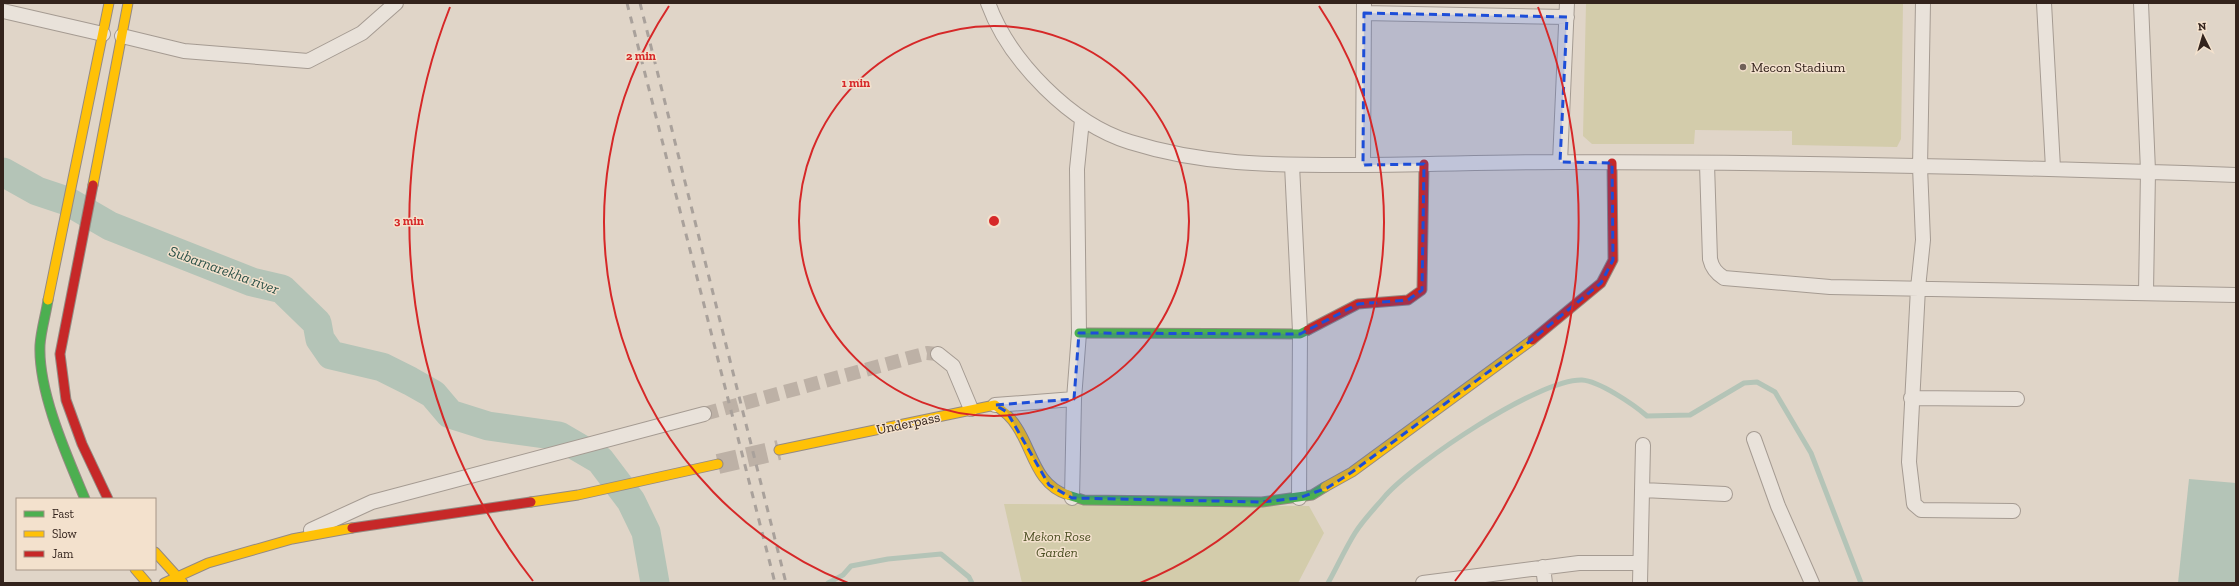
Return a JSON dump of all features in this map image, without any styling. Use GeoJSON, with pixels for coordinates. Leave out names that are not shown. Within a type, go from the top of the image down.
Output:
{"type":"FeatureCollection","features":[{"type":"Feature","properties":{"kind":"street"},"geometry":{"type":"LineString","coordinates":[[85,498],[62,445],[41,372],[40,344],[61,231],[109,3]]}},
{"type":"Feature","properties":{"kind":"street"},"geometry":{"type":"LineString","coordinates":[[108,498],[82,444],[66,400],[60,354],[82,233],[95,179],[128,3]]}},
{"type":"Feature","properties":{"kind":"street"},"geometry":{"type":"LineString","coordinates":[[122,36],[184,51],[308,61],[362,33],[396,3]]}},
{"type":"Feature","properties":{"kind":"street"},"geometry":{"type":"LineString","coordinates":[[988,3],[1004,35],[1023,62],[1051,93],[1082,120],[1099,130],[1128,142],[1194,158],[1238,163],[1292,165],[1612,162],[2053,168],[2236,175]]}},
{"type":"Feature","properties":{"kind":"street"},"geometry":{"type":"LineString","coordinates":[[1560,162],[1567,3]]}},
{"type":"Feature","properties":{"kind":"street"},"geometry":{"type":"LineString","coordinates":[[1923,3],[1920,167],[1923,240],[1918,288],[1911,398],[1909,462],[1913,497],[1917,508],[1927,511],[2013,511]]}},
{"type":"Feature","properties":{"kind":"street"},"geometry":{"type":"LineString","coordinates":[[2044,3],[2053,168]]}},
{"type":"Feature","properties":{"kind":"street"},"geometry":{"type":"LineString","coordinates":[[2141,3],[2148,171],[2146,292]]}},
{"type":"Feature","properties":{"kind":"street"},"geometry":{"type":"LineString","coordinates":[[1363,165],[1364,8],[1567,17]]}},
{"type":"Feature","properties":{"kind":"street"},"geometry":{"type":"LineString","coordinates":[[3,11],[103,34]]}},
{"type":"Feature","properties":{"kind":"street"},"geometry":{"type":"LineString","coordinates":[[1072,498],[1074,399],[1079,332],[1077,170],[1082,120]]}},
{"type":"Feature","properties":{"kind":"street"},"geometry":{"type":"LineString","coordinates":[[995,405],[1007,412],[1013,420],[1030,456],[1049,485],[1056,491],[1072,498],[1084,500],[1254,502],[1299,498],[1327,488],[1352,472],[1529,342],[1601,283],[1609,271],[1613,260],[1612,162]]}},
{"type":"Feature","properties":{"kind":"street"},"geometry":{"type":"LineString","coordinates":[[1079,332],[1300,334],[1358,304],[1408,300],[1422,290],[1424,164]]}},
{"type":"Feature","properties":{"kind":"street"},"geometry":{"type":"LineString","coordinates":[[1707,164],[1710,259],[1712,267],[1718,275],[1733,279],[1778,284],[2236,295]]}},
{"type":"Feature","properties":{"kind":"street"},"geometry":{"type":"LineString","coordinates":[[1292,165],[1300,334],[1299,498]]}},
{"type":"Feature","properties":{"kind":"street"},"geometry":{"type":"LineString","coordinates":[[938,354],[953,366],[971,410]]}},
{"type":"Feature","properties":{"kind":"street"},"geometry":{"type":"LineString","coordinates":[[1911,398],[2017,400]]}},
{"type":"Feature","properties":{"kind":"street"},"geometry":{"type":"LineString","coordinates":[[995,405],[1074,399]]}},
{"type":"Feature","properties":{"kind":"street","name":"Underpass"},"geometry":{"type":"LineString","coordinates":[[779,450],[995,405]]}},
{"type":"Feature","properties":{"kind":"street"},"geometry":{"type":"LineString","coordinates":[[292,539],[372,502],[563,450],[704,414]]}},
{"type":"Feature","properties":{"kind":"street"},"geometry":{"type":"LineString","coordinates":[[1754,438],[1778,506],[1812,583]]}},
{"type":"Feature","properties":{"kind":"street"},"geometry":{"type":"LineString","coordinates":[[1640,583],[1643,445]]}},
{"type":"Feature","properties":{"kind":"street"},"geometry":{"type":"LineString","coordinates":[[164,583],[180,580],[223,558],[292,539],[366,526],[578,495],[718,464]]}},
{"type":"Feature","properties":{"kind":"street"},"geometry":{"type":"LineString","coordinates":[[1643,490],[1725,494]]}},
{"type":"Feature","properties":{"kind":"street"},"geometry":{"type":"LineString","coordinates":[[156,553],[180,580]]}},
{"type":"Feature","properties":{"kind":"street"},"geometry":{"type":"LineString","coordinates":[[1423,583],[1487,579],[1543,566],[1596,562],[1640,563]]}},
{"type":"Feature","properties":{"kind":"street"},"geometry":{"type":"LineString","coordinates":[[1543,566],[1545,583]]}},
{"type":"Feature","properties":{"kind":"street"},"geometry":{"type":"LineString","coordinates":[[136,570],[147,583]]}},
{"type":"Feature","properties":{"kind":"highlighted area"},"geometry":{"type":"Polygon","coordinates":[[[1364,13],[1567,17],[1560,162],[1612,163],[1613,260],[1601,283],[1529,342],[1352,472],[1327,488],[1299,498],[1262,502],[1072,498],[1049,485],[1007,412],[995,405],[1074,399],[1079,333],[1300,334],[1358,304],[1408,300],[1422,290],[1424,164],[1363,165],[1364,13]]]}},
{"type":"Feature","properties":{"kind":"green space","name":"Mecon Stadium"},"geometry":{"type":"Polygon","coordinates":[[[1586,3],[1903,3],[1901,139],[1897,147],[1792,145],[1792,131],[1695,130],[1694,144],[1592,144],[1583,136],[1586,3]]]}},
{"type":"Feature","properties":{"kind":"green space","name":"Mekon Rose Garden"},"geometry":{"type":"Polygon","coordinates":[[[1004,504],[1309,506],[1324,533],[1298,583],[1022,583],[1004,504]]]}},
{"type":"Feature","properties":{"kind":"shaded area"},"geometry":{"type":"Polygon","coordinates":[[[2189,479],[2236,483],[2236,583],[2178,583],[2189,479]]]}},
{"type":"Feature","properties":{"kind":"waterway","name":"Subarnarekha river"},"geometry":{"type":"LineString","coordinates":[[3,172],[37,191],[67,201],[110,226],[252,282],[282,289],[317,323],[320,339],[331,355],[382,367],[433,394],[450,414],[488,426],[559,436],[600,460],[631,501],[646,532],[655,583]]}},
{"type":"Feature","properties":{"kind":"waterway"},"geometry":{"type":"LineString","coordinates":[[1328,583],[1358,528],[1386,495],[1423,463],[1479,425],[1509,407],[1537,393],[1562,383],[1582,380],[1597,384],[1633,405],[1647,416],[1690,415],[1744,383],[1757,382],[1775,392],[1811,453],[1861,583]]}},
{"type":"Feature","properties":{"kind":"waterway"},"geometry":{"type":"LineString","coordinates":[[828,583],[843,575],[851,566],[888,559],[941,554],[969,577],[972,583]]}},
{"type":"Feature","properties":{"kind":"tunnel"},"geometry":{"type":"LineString","coordinates":[[704,414],[927,353],[938,354]]}},
{"type":"Feature","properties":{"kind":"tunnel"},"geometry":{"type":"LineString","coordinates":[[718,464],[779,450]]}},
{"type":"Feature","properties":{"kind":"railway"},"geometry":{"type":"LineString","coordinates":[[627,3],[775,583]]}},
{"type":"Feature","properties":{"kind":"railway"},"geometry":{"type":"LineString","coordinates":[[640,3],[786,583]]}},
{"type":"Feature","properties":{"kind":"traffic: fast"},"geometry":{"type":"LineString","coordinates":[[48,300],[40,345],[44,383],[62,444],[85,498]]}},
{"type":"Feature","properties":{"kind":"traffic: fast"},"geometry":{"type":"LineString","coordinates":[[1079,333],[1300,334],[1308,330]]}},
{"type":"Feature","properties":{"kind":"traffic: fast"},"geometry":{"type":"LineString","coordinates":[[1068,495],[1084,500],[1262,502],[1312,495],[1325,487]]}},
{"type":"Feature","properties":{"kind":"traffic: slow"},"geometry":{"type":"LineString","coordinates":[[48,300],[109,3]]}},
{"type":"Feature","properties":{"kind":"traffic: slow"},"geometry":{"type":"LineString","coordinates":[[93,185],[128,3]]}},
{"type":"Feature","properties":{"kind":"traffic: slow"},"geometry":{"type":"LineString","coordinates":[[1325,487],[1352,472],[1532,340]]}},
{"type":"Feature","properties":{"kind":"traffic: slow"},"geometry":{"type":"LineString","coordinates":[[779,450],[995,405],[1015,423],[1036,466],[1049,484],[1068,495]]}},
{"type":"Feature","properties":{"kind":"traffic: slow"},"geometry":{"type":"LineString","coordinates":[[531,502],[578,495],[718,464]]}},
{"type":"Feature","properties":{"kind":"traffic: slow"},"geometry":{"type":"LineString","coordinates":[[164,583],[208,563],[292,539],[352,528]]}},
{"type":"Feature","properties":{"kind":"traffic: slow"},"geometry":{"type":"LineString","coordinates":[[156,553],[183,583]]}},
{"type":"Feature","properties":{"kind":"traffic: slow"},"geometry":{"type":"LineString","coordinates":[[136,570],[147,583]]}},
{"type":"Feature","properties":{"kind":"traffic: jam"},"geometry":{"type":"LineString","coordinates":[[1532,340],[1601,283],[1613,260],[1612,163]]}},
{"type":"Feature","properties":{"kind":"traffic: jam"},"geometry":{"type":"LineString","coordinates":[[1308,330],[1358,304],[1408,300],[1422,290],[1424,164]]}},
{"type":"Feature","properties":{"kind":"traffic: jam"},"geometry":{"type":"LineString","coordinates":[[93,185],[60,354],[66,400],[82,444],[108,498]]}},
{"type":"Feature","properties":{"kind":"traffic: jam"},"geometry":{"type":"LineString","coordinates":[[352,528],[531,502]]}},
{"type":"Feature","properties":{"kind":"place","name":"Mecon Stadium"},"geometry":{"type":"Point","coordinates":[1743,67]}}]}
